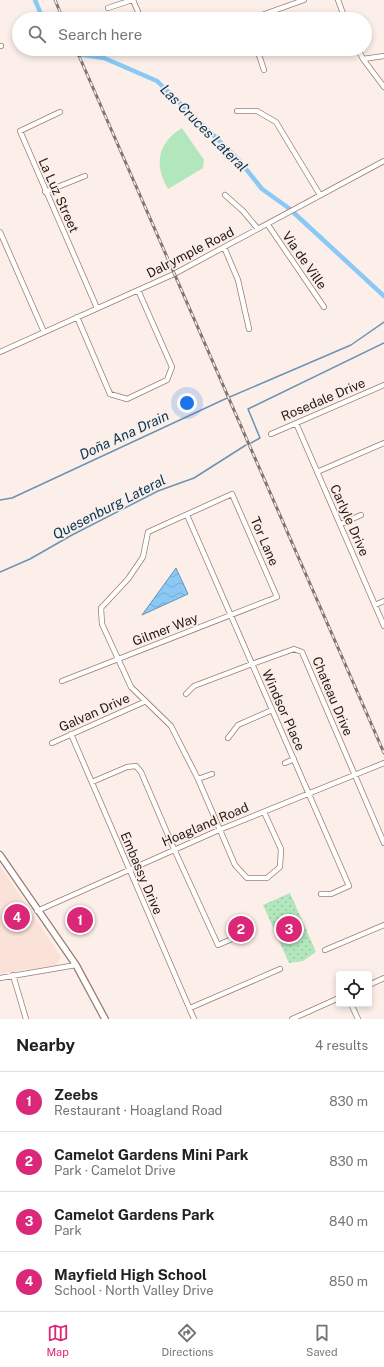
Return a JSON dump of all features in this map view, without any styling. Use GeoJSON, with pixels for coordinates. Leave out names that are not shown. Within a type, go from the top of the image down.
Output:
{"type":"FeatureCollection","features":[{"type":"Feature","properties":{"kind":"main road"},"geometry":{"type":"LineString","coordinates":[[0,855],[37,911],[76,965],[105,1019]]}},
{"type":"Feature","properties":{"kind":"street"},"geometry":{"type":"LineString","coordinates":[[108,8],[133,0],[138,12]]}},
{"type":"Feature","properties":{"kind":"street"},"geometry":{"type":"LineString","coordinates":[[271,12],[304,0]]}},
{"type":"Feature","properties":{"kind":"street"},"geometry":{"type":"LineString","coordinates":[[338,0],[342,12]]}},
{"type":"Feature","properties":{"kind":"street"},"geometry":{"type":"LineString","coordinates":[[259,56],[264,70]]}},
{"type":"Feature","properties":{"kind":"street"},"geometry":{"type":"LineString","coordinates":[[362,56],[384,87]]}},
{"type":"Feature","properties":{"kind":"street"},"geometry":{"type":"LineString","coordinates":[[363,59],[384,56]]}},
{"type":"Feature","properties":{"kind":"street"},"geometry":{"type":"LineString","coordinates":[[237,111],[257,111],[276,122],[320,196]]}},
{"type":"Feature","properties":{"kind":"street","name":"La Luz Street"},"geometry":{"type":"LineString","coordinates":[[60,112],[20,131],[45,192],[97,308]]}},
{"type":"Feature","properties":{"kind":"street","name":"Dalrymple Road"},"geometry":{"type":"LineString","coordinates":[[0,352],[138,290],[268,225],[384,161]]}},
{"type":"Feature","properties":{"kind":"street"},"geometry":{"type":"LineString","coordinates":[[45,192],[85,176]]}},
{"type":"Feature","properties":{"kind":"street"},"geometry":{"type":"LineString","coordinates":[[225,195],[243,210],[258,229]]}},
{"type":"Feature","properties":{"kind":"street","name":"Via de Ville"},"geometry":{"type":"LineString","coordinates":[[268,225],[324,307]]}},
{"type":"Feature","properties":{"kind":"street"},"geometry":{"type":"LineString","coordinates":[[0,232],[44,332]]}},
{"type":"Feature","properties":{"kind":"street"},"geometry":{"type":"LineString","coordinates":[[224,247],[238,280],[249,329]]}},
{"type":"Feature","properties":{"kind":"street"},"geometry":{"type":"LineString","coordinates":[[77,318],[110,394],[127,399],[167,380],[172,367],[138,290]]}},
{"type":"Feature","properties":{"kind":"street","name":"Rosedale Drive"},"geometry":{"type":"LineString","coordinates":[[271,434],[384,385]]}},
{"type":"Feature","properties":{"kind":"street","name":"Carlyle Drive"},"geometry":{"type":"LineString","coordinates":[[296,423],[384,626]]}},
{"type":"Feature","properties":{"kind":"street"},"geometry":{"type":"LineString","coordinates":[[317,472],[384,444]]}},
{"type":"Feature","properties":{"kind":"street","name":"Tor Lane"},"geometry":{"type":"LineString","coordinates":[[187,515],[232,494],[277,597]]}},
{"type":"Feature","properties":{"kind":"street"},"geometry":{"type":"LineString","coordinates":[[187,515],[148,532],[143,557],[128,579],[101,608],[102,624],[130,686],[144,702],[171,726],[198,779],[235,865],[246,878],[267,878],[280,867],[281,849],[264,812]]}},
{"type":"Feature","properties":{"kind":"street","name":"Windsor Place"},"geometry":{"type":"LineString","coordinates":[[187,515],[232,615],[349,886],[331,894],[321,894]]}},
{"type":"Feature","properties":{"kind":"street"},"geometry":{"type":"LineString","coordinates":[[341,524],[361,515]]}},
{"type":"Feature","properties":{"kind":"street","name":"Gilmer Way"},"geometry":{"type":"LineString","coordinates":[[62,681],[277,597]]}},
{"type":"Feature","properties":{"kind":"street"},"geometry":{"type":"LineString","coordinates":[[375,605],[384,601]]}},
{"type":"Feature","properties":{"kind":"street","name":"Chateau Drive"},"geometry":{"type":"LineString","coordinates":[[186,694],[194,686],[252,664],[294,649],[302,652],[384,843]]}},
{"type":"Feature","properties":{"kind":"street","name":"Galvan Drive"},"geometry":{"type":"LineString","coordinates":[[52,743],[144,702]]}},
{"type":"Feature","properties":{"kind":"street"},"geometry":{"type":"LineString","coordinates":[[228,738],[238,724],[272,710]]}},
{"type":"Feature","properties":{"kind":"street","name":"Embassy Drive"},"geometry":{"type":"LineString","coordinates":[[71,734],[194,1019]]}},
{"type":"Feature","properties":{"kind":"street"},"geometry":{"type":"LineString","coordinates":[[285,762],[294,759]]}},
{"type":"Feature","properties":{"kind":"street","name":"Hoagland Road"},"geometry":{"type":"LineString","coordinates":[[37,911],[174,849],[309,792],[384,763]]}},
{"type":"Feature","properties":{"kind":"street"},"geometry":{"type":"LineString","coordinates":[[92,782],[127,767],[136,766],[141,772],[218,945],[239,935]]}},
{"type":"Feature","properties":{"kind":"street"},"geometry":{"type":"LineString","coordinates":[[198,779],[212,774]]}},
{"type":"Feature","properties":{"kind":"street"},"geometry":{"type":"LineString","coordinates":[[325,950],[384,925]]}},
{"type":"Feature","properties":{"kind":"street"},"geometry":{"type":"LineString","coordinates":[[0,978],[76,965]]}},
{"type":"Feature","properties":{"kind":"street"},"geometry":{"type":"LineString","coordinates":[[190,1008],[280,969]]}},
{"type":"Feature","properties":{"kind":"street"},"geometry":{"type":"LineString","coordinates":[[13,975],[26,1019]]}},
{"type":"Feature","properties":{"kind":"street"},"geometry":{"type":"LineString","coordinates":[[372,984],[384,978]]}},
{"type":"Feature","properties":{"kind":"street"},"geometry":{"type":"LineString","coordinates":[[292,1019],[336,999]]}},
{"type":"Feature","properties":{"kind":"street"},"geometry":{"type":"LineString","coordinates":[[352,1007],[358,1019]]}},
{"type":"Feature","properties":{"kind":"shaded area"},"geometry":{"type":"Polygon","coordinates":[[[0,866],[61,957],[57,965],[0,974],[0,866]]]}},
{"type":"Feature","properties":{"kind":"green space"},"geometry":{"type":"Polygon","coordinates":[[[182,128],[204,160],[203,168],[168,189],[161,171],[160,155],[167,140],[182,128]]]}},
{"type":"Feature","properties":{"kind":"green space"},"geometry":{"type":"Polygon","coordinates":[[[290,893],[316,952],[303,961],[289,963],[263,905],[290,893]]]}},
{"type":"Feature","properties":{"kind":"water"},"geometry":{"type":"Polygon","coordinates":[[[176,568],[188,594],[142,615],[176,568]]]}},
{"type":"Feature","properties":{"kind":"waterway","name":"Las Cruces Lateral"},"geometry":{"type":"LineString","coordinates":[[35,0],[40,12]]}},
{"type":"Feature","properties":{"kind":"waterway","name":"Las Cruces Lateral"},"geometry":{"type":"LineString","coordinates":[[90,56],[104,58],[157,81],[238,159],[262,189],[290,209]]}},
{"type":"Feature","properties":{"kind":"waterway","name":"Las Cruces Lateral"},"geometry":{"type":"LineString","coordinates":[[294,213],[384,296]]}},
{"type":"Feature","properties":{"kind":"waterway","name":"Doña Ana Drain"},"geometry":{"type":"LineString","coordinates":[[0,500],[12,498],[225,399],[351,345],[384,322]]}},
{"type":"Feature","properties":{"kind":"waterway","name":"Quesenburg Lateral"},"geometry":{"type":"LineString","coordinates":[[251,443],[260,438],[248,409],[384,343]]}},
{"type":"Feature","properties":{"kind":"waterway","name":"Quesenburg Lateral"},"geometry":{"type":"LineString","coordinates":[[0,572],[30,559],[72,535],[158,491],[194,478],[246,445]]}},
{"type":"Feature","properties":{"kind":"railway"},"geometry":{"type":"LineString","coordinates":[[55,0],[60,12]]}},
{"type":"Feature","properties":{"kind":"railway"},"geometry":{"type":"LineString","coordinates":[[79,56],[384,753]]}},
{"type":"Feature","properties":{"kind":"place","name":"Mayfield High School"},"geometry":{"type":"Point","coordinates":[17,917]}},
{"type":"Feature","properties":{"kind":"place","name":"Zeebs"},"geometry":{"type":"Point","coordinates":[80,920]}},
{"type":"Feature","properties":{"kind":"place","name":"Camelot Gardens Mini Park"},"geometry":{"type":"Point","coordinates":[241,929]}},
{"type":"Feature","properties":{"kind":"place","name":"Camelot Gardens Park"},"geometry":{"type":"Point","coordinates":[289,929]}}]}
